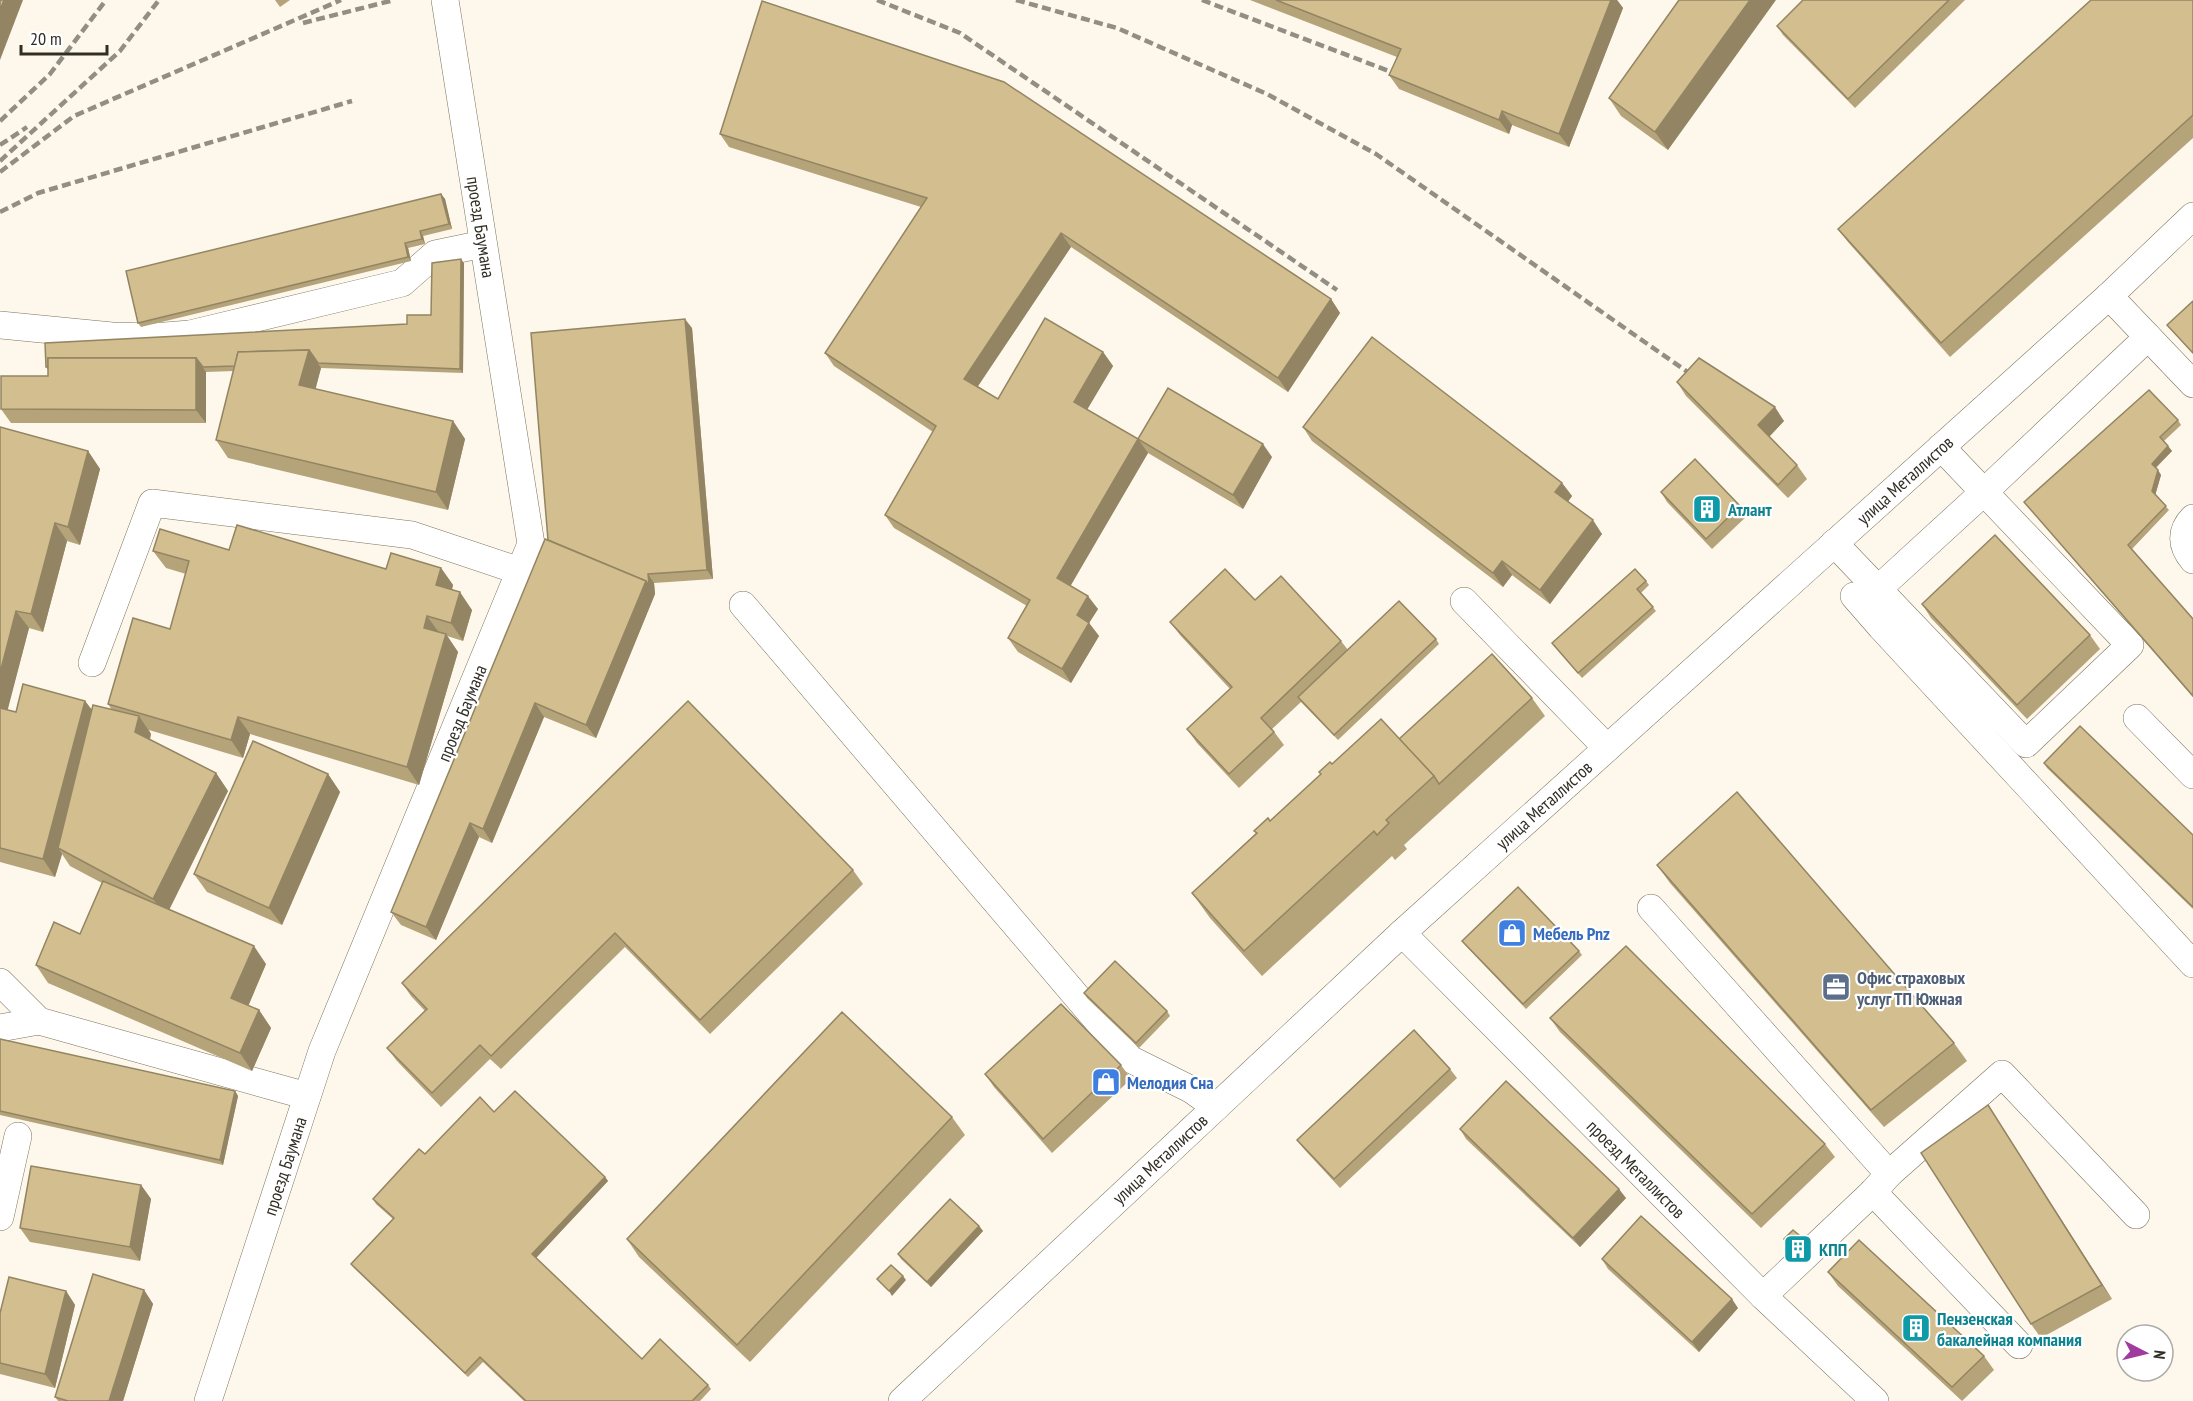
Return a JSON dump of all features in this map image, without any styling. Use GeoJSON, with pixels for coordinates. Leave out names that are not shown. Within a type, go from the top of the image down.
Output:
{"type":"FeatureCollection","features":[{"type":"Feature","properties":{"kind":"street","name":"проезд Баумана"},"geometry":{"type":"LineString","coordinates":[[208,1401],[322,1051],[531,544],[447,11]]}},
{"type":"Feature","properties":{"kind":"street","name":"улица Металлистов"},"geometry":{"type":"LineString","coordinates":[[902,1401],[1402,933],[2109,296],[2193,216]]}},
{"type":"Feature","properties":{"kind":"street"},"geometry":{"type":"LineString","coordinates":[[0,325],[112,336],[153,337],[190,334],[402,283],[435,254],[483,244]]}},
{"type":"Feature","properties":{"kind":"street"},"geometry":{"type":"LineString","coordinates":[[2109,296],[2193,384]]}},
{"type":"Feature","properties":{"kind":"street"},"geometry":{"type":"LineString","coordinates":[[1866,592],[1984,492],[2148,337]]}},
{"type":"Feature","properties":{"kind":"street"},"geometry":{"type":"LineString","coordinates":[[1866,592],[2026,744],[2130,645],[1941,447]]}},
{"type":"Feature","properties":{"kind":"street"},"geometry":{"type":"LineString","coordinates":[[92,663],[152,503],[412,535],[520,571]]}},
{"type":"Feature","properties":{"kind":"street"},"geometry":{"type":"LineString","coordinates":[[2193,518],[2183,538],[2184,546],[2193,560]]}},
{"type":"Feature","properties":{"kind":"street"},"geometry":{"type":"LineString","coordinates":[[1834,543],[1866,592],[1881,627],[2193,964]]}},
{"type":"Feature","properties":{"kind":"street"},"geometry":{"type":"LineString","coordinates":[[1464,601],[1607,748]]}},
{"type":"Feature","properties":{"kind":"street"},"geometry":{"type":"LineString","coordinates":[[743,605],[1130,1059],[1192,1090],[1216,1107]]}},
{"type":"Feature","properties":{"kind":"street"},"geometry":{"type":"LineString","coordinates":[[2137,718],[2193,775]]}},
{"type":"Feature","properties":{"kind":"street"},"geometry":{"type":"LineString","coordinates":[[1651,908],[2019,1345]]}},
{"type":"Feature","properties":{"kind":"street","name":"проезд Металлистов"},"geometry":{"type":"LineString","coordinates":[[1402,933],[1763,1296],[1875,1401]]}},
{"type":"Feature","properties":{"kind":"street"},"geometry":{"type":"LineString","coordinates":[[0,982],[39,1021]]}},
{"type":"Feature","properties":{"kind":"street"},"geometry":{"type":"LineString","coordinates":[[0,1028],[39,1021],[307,1096]]}},
{"type":"Feature","properties":{"kind":"street"},"geometry":{"type":"LineString","coordinates":[[1763,1296],[1881,1183],[2002,1074],[2136,1215]]}},
{"type":"Feature","properties":{"kind":"street"},"geometry":{"type":"LineString","coordinates":[[0,1217],[18,1136]]}},
{"type":"Feature","properties":{"kind":"building"},"geometry":{"type":"Polygon","coordinates":[[[1276,0],[1611,0],[1559,134],[1502,111],[1499,120],[1389,75],[1401,49],[1276,0]]]}},
{"type":"Feature","properties":{"kind":"building"},"geometry":{"type":"Polygon","coordinates":[[[1679,0],[1750,0],[1655,132],[1609,98],[1679,0]]]}},
{"type":"Feature","properties":{"kind":"building"},"geometry":{"type":"Polygon","coordinates":[[[1803,0],[1949,0],[1848,99],[1777,26],[1803,0]]]}},
{"type":"Feature","properties":{"kind":"building"},"geometry":{"type":"Polygon","coordinates":[[[2091,0],[2193,0],[2193,115],[1941,343],[1838,229],[2091,0]]]}},
{"type":"Feature","properties":{"kind":"building"},"geometry":{"type":"Polygon","coordinates":[[[762,1],[1004,82],[1331,299],[1278,378],[1061,233],[964,379],[998,399],[1045,318],[1103,352],[1074,402],[1138,439],[1057,578],[1088,596],[1077,615],[1089,623],[1062,669],[1008,638],[1030,600],[885,515],[936,426],[825,353],[927,198],[720,134],[762,1]]]}},
{"type":"Feature","properties":{"kind":"building"},"geometry":{"type":"Polygon","coordinates":[[[441,194],[449,224],[420,231],[422,239],[405,243],[408,257],[138,323],[126,271],[441,194]]]}},
{"type":"Feature","properties":{"kind":"building"},"geometry":{"type":"Polygon","coordinates":[[[461,259],[460,369],[318,363],[309,350],[238,352],[235,366],[203,367],[196,358],[48,358],[48,367],[46,367],[45,343],[407,324],[407,315],[431,315],[432,263],[461,259]]]}},
{"type":"Feature","properties":{"kind":"building"},"geometry":{"type":"Polygon","coordinates":[[[2193,301],[2193,353],[2167,325],[2193,301]]]}},
{"type":"Feature","properties":{"kind":"building"},"geometry":{"type":"Polygon","coordinates":[[[685,319],[707,570],[648,574],[649,585],[646,581],[548,540],[531,333],[685,319]]]}},
{"type":"Feature","properties":{"kind":"building"},"geometry":{"type":"Polygon","coordinates":[[[1372,337],[1562,483],[1555,492],[1593,520],[1540,590],[1502,561],[1493,573],[1303,427],[1372,337]]]}},
{"type":"Feature","properties":{"kind":"building"},"geometry":{"type":"Polygon","coordinates":[[[309,350],[299,385],[453,421],[436,492],[216,440],[238,352],[309,350]]]}},
{"type":"Feature","properties":{"kind":"building"},"geometry":{"type":"Polygon","coordinates":[[[48,358],[196,358],[196,410],[1,409],[1,376],[48,376],[48,358]]]}},
{"type":"Feature","properties":{"kind":"building"},"geometry":{"type":"Polygon","coordinates":[[[1699,358],[1775,407],[1758,425],[1797,465],[1778,485],[1677,382],[1699,358]]]}},
{"type":"Feature","properties":{"kind":"building"},"geometry":{"type":"Polygon","coordinates":[[[1168,388],[1263,444],[1233,495],[1138,439],[1168,388]]]}},
{"type":"Feature","properties":{"kind":"building"},"geometry":{"type":"Polygon","coordinates":[[[2149,390],[2178,420],[2160,437],[2168,446],[2152,464],[2158,470],[2152,491],[2166,506],[2128,545],[2193,619],[2193,696],[2024,502],[2149,390]]]}},
{"type":"Feature","properties":{"kind":"building"},"geometry":{"type":"Polygon","coordinates":[[[0,427],[88,451],[68,527],[55,523],[31,614],[16,611],[0,673],[0,427]]]}},
{"type":"Feature","properties":{"kind":"building","name":"Атлант"},"geometry":{"type":"Polygon","coordinates":[[[1695,459],[1740,506],[1706,539],[1661,492],[1695,459]]]}},
{"type":"Feature","properties":{"kind":"building"},"geometry":{"type":"Polygon","coordinates":[[[237,525],[386,569],[391,553],[441,568],[436,585],[460,592],[451,623],[427,616],[424,628],[446,634],[407,767],[238,717],[231,740],[108,704],[133,618],[170,629],[189,561],[153,551],[160,529],[229,550],[237,525]]]}},
{"type":"Feature","properties":{"kind":"building"},"geometry":{"type":"Polygon","coordinates":[[[1995,535],[2090,635],[2017,705],[1922,604],[1995,535]]]}},
{"type":"Feature","properties":{"kind":"building"},"geometry":{"type":"Polygon","coordinates":[[[545,539],[646,581],[586,725],[535,703],[483,829],[470,823],[426,927],[391,912],[545,539]]]}},
{"type":"Feature","properties":{"kind":"building"},"geometry":{"type":"Polygon","coordinates":[[[1225,569],[1255,600],[1281,576],[1341,641],[1261,718],[1274,732],[1229,774],[1187,729],[1232,687],[1170,622],[1225,569]]]}},
{"type":"Feature","properties":{"kind":"building"},"geometry":{"type":"Polygon","coordinates":[[[1635,569],[1646,581],[1637,589],[1653,607],[1578,673],[1552,643],[1635,569]]]}},
{"type":"Feature","properties":{"kind":"building"},"geometry":{"type":"Polygon","coordinates":[[[1399,601],[1436,639],[1334,735],[1298,697],[1399,601]]]}},
{"type":"Feature","properties":{"kind":"building"},"geometry":{"type":"Polygon","coordinates":[[[1492,654],[1532,698],[1439,784],[1399,739],[1492,654]]]}},
{"type":"Feature","properties":{"kind":"building"},"geometry":{"type":"Polygon","coordinates":[[[23,684],[85,701],[43,859],[0,848],[0,708],[16,712],[23,684]]]}},
{"type":"Feature","properties":{"kind":"building"},"geometry":{"type":"Polygon","coordinates":[[[688,701],[853,870],[700,1020],[615,933],[491,1056],[480,1045],[432,1093],[387,1048],[427,1009],[402,983],[688,701]]]}},
{"type":"Feature","properties":{"kind":"building"},"geometry":{"type":"Polygon","coordinates":[[[93,705],[139,716],[135,732],[216,773],[153,899],[58,848],[93,705]]]}},
{"type":"Feature","properties":{"kind":"building"},"geometry":{"type":"Polygon","coordinates":[[[1381,719],[1434,776],[1386,820],[1389,823],[1377,835],[1374,831],[1244,951],[1192,893],[1257,833],[1254,831],[1268,818],[1270,821],[1321,774],[1319,772],[1330,762],[1332,764],[1381,719]]]}},
{"type":"Feature","properties":{"kind":"building"},"geometry":{"type":"Polygon","coordinates":[[[2080,726],[2193,835],[2193,907],[2044,763],[2080,726]]]}},
{"type":"Feature","properties":{"kind":"building"},"geometry":{"type":"Polygon","coordinates":[[[253,741],[328,774],[269,908],[194,874],[253,741]]]}},
{"type":"Feature","properties":{"kind":"building"},"geometry":{"type":"Polygon","coordinates":[[[1737,792],[1954,1043],[1871,1110],[1657,865],[1737,792]]]}},
{"type":"Feature","properties":{"kind":"building"},"geometry":{"type":"Polygon","coordinates":[[[103,881],[254,946],[231,998],[259,1010],[240,1053],[36,965],[54,922],[80,934],[103,881]]]}},
{"type":"Feature","properties":{"kind":"building"},"geometry":{"type":"Polygon","coordinates":[[[1518,887],[1579,951],[1523,1004],[1462,941],[1518,887]]]}},
{"type":"Feature","properties":{"kind":"building"},"geometry":{"type":"Polygon","coordinates":[[[1626,946],[1825,1144],[1752,1214],[1550,1018],[1626,946]]]}},
{"type":"Feature","properties":{"kind":"building"},"geometry":{"type":"Polygon","coordinates":[[[1115,961],[1167,1011],[1136,1043],[1084,993],[1115,961]]]}},
{"type":"Feature","properties":{"kind":"building"},"geometry":{"type":"Polygon","coordinates":[[[1061,1004],[1121,1065],[1043,1139],[985,1074],[1061,1004]]]}},
{"type":"Feature","properties":{"kind":"building"},"geometry":{"type":"Polygon","coordinates":[[[842,1012],[952,1117],[737,1345],[627,1239],[842,1012]]]}},
{"type":"Feature","properties":{"kind":"building"},"geometry":{"type":"Polygon","coordinates":[[[1414,1030],[1450,1069],[1334,1179],[1297,1140],[1414,1030]]]}},
{"type":"Feature","properties":{"kind":"building"},"geometry":{"type":"Polygon","coordinates":[[[0,1039],[235,1091],[220,1160],[0,1111],[0,1039]]]}},
{"type":"Feature","properties":{"kind":"building"},"geometry":{"type":"Polygon","coordinates":[[[1506,1081],[1619,1189],[1573,1238],[1460,1129],[1506,1081]]]}},
{"type":"Feature","properties":{"kind":"building"},"geometry":{"type":"Polygon","coordinates":[[[515,1091],[605,1177],[532,1254],[642,1359],[660,1339],[708,1385],[692,1401],[526,1401],[480,1357],[465,1373],[351,1264],[394,1218],[373,1199],[419,1149],[425,1154],[480,1097],[494,1112],[515,1091]]]}},
{"type":"Feature","properties":{"kind":"building"},"geometry":{"type":"Polygon","coordinates":[[[1988,1105],[2102,1285],[2031,1324],[1921,1153],[1988,1105]]]}},
{"type":"Feature","properties":{"kind":"building"},"geometry":{"type":"Polygon","coordinates":[[[31,1166],[141,1185],[130,1247],[20,1228],[31,1166]]]}},
{"type":"Feature","properties":{"kind":"building"},"geometry":{"type":"Polygon","coordinates":[[[950,1199],[979,1226],[927,1282],[898,1254],[950,1199]]]}},
{"type":"Feature","properties":{"kind":"building"},"geometry":{"type":"Polygon","coordinates":[[[1641,1216],[1732,1299],[1692,1342],[1602,1259],[1641,1216]]]}},
{"type":"Feature","properties":{"kind":"building"},"geometry":{"type":"Polygon","coordinates":[[[1793,1230],[1804,1239],[1796,1249],[1784,1239],[1793,1230]]]}},
{"type":"Feature","properties":{"kind":"building","name":"Пензенская бакалейная компания"},"geometry":{"type":"Polygon","coordinates":[[[1859,1240],[1984,1356],[1952,1387],[1828,1272],[1859,1240]]]}},
{"type":"Feature","properties":{"kind":"building"},"geometry":{"type":"Polygon","coordinates":[[[891,1265],[903,1276],[889,1291],[877,1279],[891,1265]]]}},
{"type":"Feature","properties":{"kind":"building"},"geometry":{"type":"Polygon","coordinates":[[[93,1274],[144,1290],[109,1401],[68,1401],[55,1397],[93,1274]]]}},
{"type":"Feature","properties":{"kind":"building"},"geometry":{"type":"Polygon","coordinates":[[[9,1277],[66,1291],[45,1374],[0,1363],[0,1313],[9,1277]]]}},
{"type":"Feature","properties":{"kind":"railway"},"geometry":{"type":"LineString","coordinates":[[0,121],[50,74],[106,0]]}},
{"type":"Feature","properties":{"kind":"railway"},"geometry":{"type":"LineString","coordinates":[[0,161],[120,51],[159,0]]}},
{"type":"Feature","properties":{"kind":"railway"},"geometry":{"type":"LineString","coordinates":[[0,172],[74,116],[341,0]]}},
{"type":"Feature","properties":{"kind":"railway"},"geometry":{"type":"LineString","coordinates":[[303,23],[394,0]]}},
{"type":"Feature","properties":{"kind":"railway"},"geometry":{"type":"LineString","coordinates":[[877,0],[960,33],[1337,290]]}},
{"type":"Feature","properties":{"kind":"railway"},"geometry":{"type":"LineString","coordinates":[[1016,0],[1117,28],[1267,94],[1376,154],[1689,373]]}},
{"type":"Feature","properties":{"kind":"railway"},"geometry":{"type":"LineString","coordinates":[[1202,0],[1389,71]]}},
{"type":"Feature","properties":{"kind":"railway"},"geometry":{"type":"LineString","coordinates":[[0,212],[38,193],[352,101]]}},
{"type":"Feature","properties":{"kind":"railway"},"geometry":{"type":"LineString","coordinates":[[0,145],[27,127]]}},
{"type":"Feature","properties":{"kind":"place","name":"Атлант"},"geometry":{"type":"Point","coordinates":[1707,509]}},
{"type":"Feature","properties":{"kind":"place","name":"Мебель Pnz"},"geometry":{"type":"Point","coordinates":[1512,933]}},
{"type":"Feature","properties":{"kind":"place","name":"Офис страховых услуг ТП Южная"},"geometry":{"type":"Point","coordinates":[1836,987]}},
{"type":"Feature","properties":{"kind":"place","name":"Мелодия Сна"},"geometry":{"type":"Point","coordinates":[1106,1082]}},
{"type":"Feature","properties":{"kind":"place","name":"КПП"},"geometry":{"type":"Point","coordinates":[1798,1249]}},
{"type":"Feature","properties":{"kind":"place","name":"Пензенская бакалейная компания"},"geometry":{"type":"Point","coordinates":[1916,1328]}}]}
